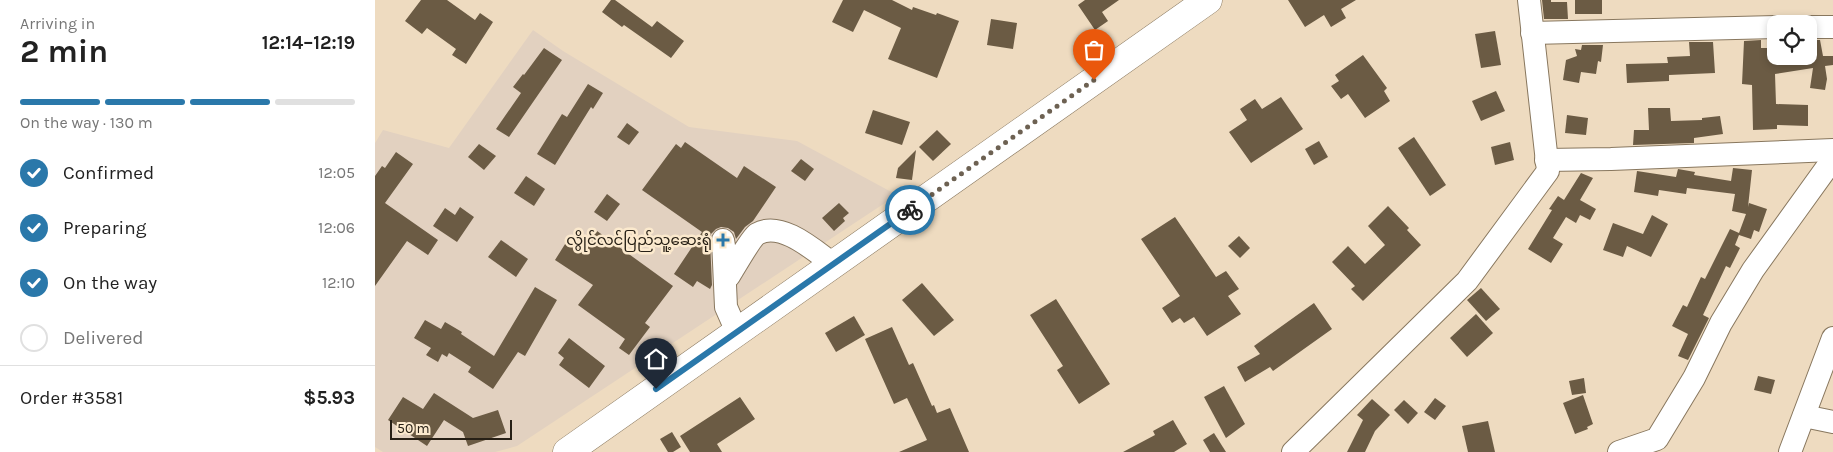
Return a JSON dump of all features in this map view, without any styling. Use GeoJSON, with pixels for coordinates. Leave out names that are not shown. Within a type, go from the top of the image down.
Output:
{"type":"FeatureCollection","features":[{"type":"Feature","properties":{"kind":"highway"},"geometry":{"type":"LineString","coordinates":[[567,452],[1208,0]]}},
{"type":"Feature","properties":{"kind":"street"},"geometry":{"type":"LineString","coordinates":[[1293,452],[1467,281],[1548,171],[1529,0]]}},
{"type":"Feature","properties":{"kind":"street"},"geometry":{"type":"LineString","coordinates":[[1532,33],[1767,27]]}},
{"type":"Feature","properties":{"kind":"street"},"geometry":{"type":"LineString","coordinates":[[1817,27],[1833,27]]}},
{"type":"Feature","properties":{"kind":"street"},"geometry":{"type":"LineString","coordinates":[[1547,160],[1833,150]]}},
{"type":"Feature","properties":{"kind":"street"},"geometry":{"type":"LineString","coordinates":[[1619,452],[1655,446],[1694,378],[1721,323],[1753,270],[1833,159]]}},
{"type":"Feature","properties":{"kind":"street"},"geometry":{"type":"LineString","coordinates":[[737,332],[726,307],[723,240],[729,276],[756,235],[767,231],[793,235],[833,264]]}},
{"type":"Feature","properties":{"kind":"street"},"geometry":{"type":"LineString","coordinates":[[1790,452],[1833,338]]}},
{"type":"Feature","properties":{"kind":"street"},"geometry":{"type":"LineString","coordinates":[[1803,416],[1833,422]]}},
{"type":"Feature","properties":{"kind":"shaded area"},"geometry":{"type":"Polygon","coordinates":[[[533,30],[563,51],[689,127],[797,141],[897,195],[517,446],[495,452],[383,452],[375,447],[375,143],[383,130],[449,148],[533,30]]]}},
{"type":"Feature","properties":{"kind":"building"},"geometry":{"type":"Polygon","coordinates":[[[421,0],[447,0],[475,20],[480,13],[493,22],[466,64],[452,55],[456,49],[427,28],[422,34],[405,21],[421,0]]]}},
{"type":"Feature","properties":{"kind":"building"},"geometry":{"type":"Polygon","coordinates":[[[611,0],[615,0],[652,27],[657,21],[684,41],[671,58],[602,12],[611,0]]]}},
{"type":"Feature","properties":{"kind":"building"},"geometry":{"type":"Polygon","coordinates":[[[843,0],[892,0],[912,10],[913,7],[959,21],[937,78],[888,59],[901,28],[864,10],[853,32],[832,22],[843,0]]]}},
{"type":"Feature","properties":{"kind":"building"},"geometry":{"type":"Polygon","coordinates":[[[1085,0],[1119,0],[1102,12],[1108,21],[1095,30],[1078,5],[1085,0]]]}},
{"type":"Feature","properties":{"kind":"building"},"geometry":{"type":"Polygon","coordinates":[[[1288,0],[1356,0],[1341,9],[1346,18],[1331,27],[1324,15],[1305,27],[1288,0]]]}},
{"type":"Feature","properties":{"kind":"building"},"geometry":{"type":"Polygon","coordinates":[[[1542,0],[1567,2],[1568,19],[1544,19],[1542,0]]]}},
{"type":"Feature","properties":{"kind":"building"},"geometry":{"type":"Polygon","coordinates":[[[1575,0],[1602,0],[1602,14],[1575,14],[1575,0]]]}},
{"type":"Feature","properties":{"kind":"building"},"geometry":{"type":"Polygon","coordinates":[[[991,19],[1017,23],[1013,49],[987,45],[991,19]]]}},
{"type":"Feature","properties":{"kind":"building"},"geometry":{"type":"Polygon","coordinates":[[[1495,31],[1501,65],[1481,68],[1475,34],[1495,31]]]}},
{"type":"Feature","properties":{"kind":"building"},"geometry":{"type":"Polygon","coordinates":[[[1761,40],[1761,48],[1767,48],[1767,65],[1817,65],[1817,40],[1820,40],[1823,56],[1833,56],[1833,65],[1825,66],[1827,79],[1825,90],[1810,88],[1813,68],[1775,74],[1776,104],[1808,105],[1808,126],[1777,125],[1777,129],[1753,130],[1752,85],[1742,84],[1744,41],[1761,40]]]}},
{"type":"Feature","properties":{"kind":"building"},"geometry":{"type":"Polygon","coordinates":[[[1689,42],[1713,42],[1715,73],[1669,75],[1669,81],[1627,83],[1626,64],[1668,63],[1667,57],[1690,56],[1689,42]]]}},
{"type":"Feature","properties":{"kind":"building"},"geometry":{"type":"Polygon","coordinates":[[[1582,45],[1603,45],[1601,62],[1598,61],[1596,74],[1581,72],[1579,83],[1563,80],[1566,60],[1577,56],[1575,49],[1581,50],[1582,45]]]}},
{"type":"Feature","properties":{"kind":"building"},"geometry":{"type":"Polygon","coordinates":[[[544,48],[562,60],[509,137],[496,129],[521,93],[513,87],[544,48]]]}},
{"type":"Feature","properties":{"kind":"building"},"geometry":{"type":"Polygon","coordinates":[[[1363,55],[1387,88],[1384,91],[1390,101],[1365,118],[1348,94],[1341,99],[1331,86],[1339,81],[1335,75],[1363,55]]]}},
{"type":"Feature","properties":{"kind":"building"},"geometry":{"type":"Polygon","coordinates":[[[588,84],[603,93],[593,109],[591,107],[555,165],[537,154],[562,114],[567,117],[588,84]]]}},
{"type":"Feature","properties":{"kind":"building"},"geometry":{"type":"Polygon","coordinates":[[[1496,91],[1505,111],[1481,121],[1472,101],[1496,91]]]}},
{"type":"Feature","properties":{"kind":"building"},"geometry":{"type":"Polygon","coordinates":[[[1281,97],[1303,129],[1251,163],[1229,132],[1247,120],[1240,109],[1255,99],[1262,109],[1281,97]]]}},
{"type":"Feature","properties":{"kind":"building"},"geometry":{"type":"Polygon","coordinates":[[[1648,108],[1670,108],[1671,121],[1702,120],[1702,118],[1720,116],[1723,134],[1694,138],[1694,143],[1633,145],[1634,130],[1649,130],[1648,108]]]}},
{"type":"Feature","properties":{"kind":"building"},"geometry":{"type":"Polygon","coordinates":[[[873,110],[910,122],[902,145],[865,133],[873,110]]]}},
{"type":"Feature","properties":{"kind":"building"},"geometry":{"type":"Polygon","coordinates":[[[1567,115],[1588,118],[1586,135],[1565,133],[1567,115]]]}},
{"type":"Feature","properties":{"kind":"building"},"geometry":{"type":"Polygon","coordinates":[[[627,123],[639,132],[629,145],[617,137],[627,123]]]}},
{"type":"Feature","properties":{"kind":"building"},"geometry":{"type":"Polygon","coordinates":[[[937,130],[951,144],[933,161],[919,147],[937,130]]]}},
{"type":"Feature","properties":{"kind":"building"},"geometry":{"type":"Polygon","coordinates":[[[1414,137],[1446,185],[1430,196],[1398,148],[1414,137]]]}},
{"type":"Feature","properties":{"kind":"building"},"geometry":{"type":"Polygon","coordinates":[[[1319,141],[1328,157],[1314,165],[1305,149],[1319,141]]]}},
{"type":"Feature","properties":{"kind":"building"},"geometry":{"type":"Polygon","coordinates":[[[685,142],[737,178],[744,166],[776,187],[753,221],[745,227],[736,239],[734,232],[728,228],[721,227],[711,234],[712,285],[710,289],[697,281],[693,287],[674,274],[702,232],[642,190],[676,144],[681,148],[685,142]]]}},
{"type":"Feature","properties":{"kind":"building"},"geometry":{"type":"Polygon","coordinates":[[[1510,142],[1514,160],[1495,165],[1491,147],[1510,142]]]}},
{"type":"Feature","properties":{"kind":"building"},"geometry":{"type":"Polygon","coordinates":[[[479,144],[496,156],[484,170],[468,157],[479,144]]]}},
{"type":"Feature","properties":{"kind":"building"},"geometry":{"type":"Polygon","coordinates":[[[916,150],[912,180],[896,178],[898,168],[916,150]]]}},
{"type":"Feature","properties":{"kind":"building"},"geometry":{"type":"Polygon","coordinates":[[[396,152],[413,164],[385,203],[438,240],[428,255],[407,241],[375,286],[375,176],[382,166],[385,168],[396,152]]]}},
{"type":"Feature","properties":{"kind":"building"},"geometry":{"type":"Polygon","coordinates":[[[801,159],[814,169],[805,181],[791,171],[801,159]]]}},
{"type":"Feature","properties":{"kind":"building"},"geometry":{"type":"Polygon","coordinates":[[[1733,168],[1752,170],[1748,207],[1749,203],[1767,209],[1759,232],[1754,230],[1751,239],[1739,235],[1735,245],[1740,248],[1730,268],[1726,266],[1703,315],[1709,318],[1688,360],[1678,356],[1688,334],[1672,326],[1683,305],[1687,307],[1701,277],[1705,279],[1730,229],[1739,233],[1746,214],[1732,211],[1735,194],[1687,188],[1686,194],[1659,190],[1658,196],[1634,192],[1637,171],[1676,177],[1678,169],[1695,172],[1694,175],[1731,181],[1733,168]]]}},
{"type":"Feature","properties":{"kind":"building"},"geometry":{"type":"Polygon","coordinates":[[[1581,173],[1593,178],[1580,200],[1596,209],[1590,220],[1580,215],[1576,223],[1566,217],[1553,238],[1563,244],[1551,263],[1528,249],[1552,210],[1549,209],[1558,196],[1564,200],[1581,173]]]}},
{"type":"Feature","properties":{"kind":"building"},"geometry":{"type":"Polygon","coordinates":[[[526,176],[545,189],[534,206],[514,193],[526,176]]]}},
{"type":"Feature","properties":{"kind":"building"},"geometry":{"type":"Polygon","coordinates":[[[607,194],[620,204],[607,221],[594,212],[607,194]]]}},
{"type":"Feature","properties":{"kind":"building"},"geometry":{"type":"Polygon","coordinates":[[[839,203],[849,213],[843,218],[845,221],[834,231],[822,218],[839,203]]]}},
{"type":"Feature","properties":{"kind":"building"},"geometry":{"type":"Polygon","coordinates":[[[1388,206],[1409,228],[1407,230],[1421,245],[1363,301],[1351,289],[1355,286],[1332,262],[1348,246],[1365,264],[1385,245],[1368,226],[1388,206]]]}},
{"type":"Feature","properties":{"kind":"building"},"geometry":{"type":"Polygon","coordinates":[[[460,207],[474,217],[457,242],[433,226],[445,208],[455,215],[460,207]]]}},
{"type":"Feature","properties":{"kind":"building"},"geometry":{"type":"Polygon","coordinates":[[[1652,215],[1668,224],[1651,257],[1627,246],[1623,257],[1603,250],[1613,223],[1643,234],[1652,215]]]}},
{"type":"Feature","properties":{"kind":"building"},"geometry":{"type":"Polygon","coordinates":[[[1175,217],[1216,277],[1226,271],[1239,289],[1228,296],[1241,314],[1207,336],[1194,317],[1184,323],[1180,318],[1172,323],[1162,308],[1180,296],[1141,239],[1175,217]]]}},
{"type":"Feature","properties":{"kind":"building"},"geometry":{"type":"Polygon","coordinates":[[[597,231],[673,286],[645,323],[650,327],[629,355],[619,348],[625,339],[578,305],[593,285],[555,260],[567,241],[583,251],[597,231]]]}},
{"type":"Feature","properties":{"kind":"building"},"geometry":{"type":"Polygon","coordinates":[[[1239,236],[1250,248],[1240,258],[1228,246],[1239,236]]]}},
{"type":"Feature","properties":{"kind":"building"},"geometry":{"type":"Polygon","coordinates":[[[501,240],[528,259],[516,277],[488,257],[501,240]]]}},
{"type":"Feature","properties":{"kind":"building"},"geometry":{"type":"Polygon","coordinates":[[[922,283],[954,320],[934,336],[902,300],[922,283]]]}},
{"type":"Feature","properties":{"kind":"building"},"geometry":{"type":"Polygon","coordinates":[[[535,287],[557,300],[525,356],[518,352],[493,389],[468,372],[471,367],[449,353],[447,357],[442,354],[438,362],[426,355],[431,348],[414,338],[425,320],[441,329],[445,322],[494,356],[535,287]]]}},
{"type":"Feature","properties":{"kind":"building"},"geometry":{"type":"Polygon","coordinates":[[[1481,288],[1500,309],[1486,321],[1467,300],[1481,288]]]}},
{"type":"Feature","properties":{"kind":"building"},"geometry":{"type":"Polygon","coordinates":[[[1056,299],[1110,384],[1079,404],[1057,370],[1063,366],[1030,315],[1056,299]]]}},
{"type":"Feature","properties":{"kind":"building"},"geometry":{"type":"Polygon","coordinates":[[[1314,303],[1332,329],[1273,371],[1270,367],[1245,382],[1237,367],[1260,354],[1254,346],[1314,303]]]}},
{"type":"Feature","properties":{"kind":"building"},"geometry":{"type":"Polygon","coordinates":[[[1476,314],[1493,333],[1467,357],[1450,338],[1476,314]]]}},
{"type":"Feature","properties":{"kind":"building"},"geometry":{"type":"Polygon","coordinates":[[[854,316],[865,335],[836,352],[825,333],[854,316]]]}},
{"type":"Feature","properties":{"kind":"building"},"geometry":{"type":"Polygon","coordinates":[[[892,327],[909,365],[913,363],[932,406],[934,405],[937,413],[950,408],[969,452],[899,452],[927,440],[907,398],[894,404],[865,339],[892,327]]]}},
{"type":"Feature","properties":{"kind":"building"},"geometry":{"type":"Polygon","coordinates":[[[569,338],[605,366],[589,388],[559,365],[564,358],[558,353],[569,338]]]}},
{"type":"Feature","properties":{"kind":"building"},"geometry":{"type":"Polygon","coordinates":[[[1758,376],[1775,380],[1771,394],[1754,390],[1758,376]]]}},
{"type":"Feature","properties":{"kind":"building"},"geometry":{"type":"Polygon","coordinates":[[[1584,378],[1586,393],[1572,395],[1569,381],[1584,378]]]}},
{"type":"Feature","properties":{"kind":"building"},"geometry":{"type":"Polygon","coordinates":[[[1224,386],[1245,424],[1226,438],[1204,397],[1224,386]]]}},
{"type":"Feature","properties":{"kind":"building"},"geometry":{"type":"Polygon","coordinates":[[[434,393],[473,418],[498,410],[506,433],[468,446],[463,432],[444,420],[427,446],[388,420],[403,397],[423,409],[434,393]]]}},
{"type":"Feature","properties":{"kind":"building"},"geometry":{"type":"Polygon","coordinates":[[[1583,395],[1593,424],[1587,427],[1588,429],[1575,434],[1563,403],[1583,395]]]}},
{"type":"Feature","properties":{"kind":"building"},"geometry":{"type":"Polygon","coordinates":[[[740,397],[755,419],[717,444],[722,452],[690,452],[680,436],[740,397]]]}},
{"type":"Feature","properties":{"kind":"building"},"geometry":{"type":"Polygon","coordinates":[[[1435,398],[1446,406],[1435,420],[1424,412],[1435,398]]]}},
{"type":"Feature","properties":{"kind":"building"},"geometry":{"type":"Polygon","coordinates":[[[1372,399],[1390,415],[1375,431],[1365,452],[1347,452],[1363,420],[1357,415],[1372,399]]]}},
{"type":"Feature","properties":{"kind":"building"},"geometry":{"type":"Polygon","coordinates":[[[1404,400],[1418,413],[1408,424],[1394,410],[1404,400]]]}},
{"type":"Feature","properties":{"kind":"building"},"geometry":{"type":"Polygon","coordinates":[[[1173,420],[1187,444],[1174,452],[1123,452],[1155,435],[1153,431],[1173,420]]]}},
{"type":"Feature","properties":{"kind":"building"},"geometry":{"type":"Polygon","coordinates":[[[1488,421],[1495,452],[1468,452],[1462,426],[1488,421]]]}},
{"type":"Feature","properties":{"kind":"building"},"geometry":{"type":"Polygon","coordinates":[[[672,432],[681,447],[673,452],[668,452],[660,439],[672,432]]]}},
{"type":"Feature","properties":{"kind":"building"},"geometry":{"type":"Polygon","coordinates":[[[1214,433],[1226,452],[1210,452],[1203,440],[1214,433]]]}},
{"type":"Feature","properties":{"kind":"way so far"},"geometry":{"type":"LineString","coordinates":[[910,210],[1094,80]]}},
{"type":"Feature","properties":{"kind":"place","name":"လွိုင်လင်ပြည်သူ့ဆေးရုံ"},"geometry":{"type":"Point","coordinates":[723,240]}},
{"type":"Feature","properties":{"kind":"route"},"geometry":{"type":"LineString","coordinates":[[656,389],[910,210]]}}]}
